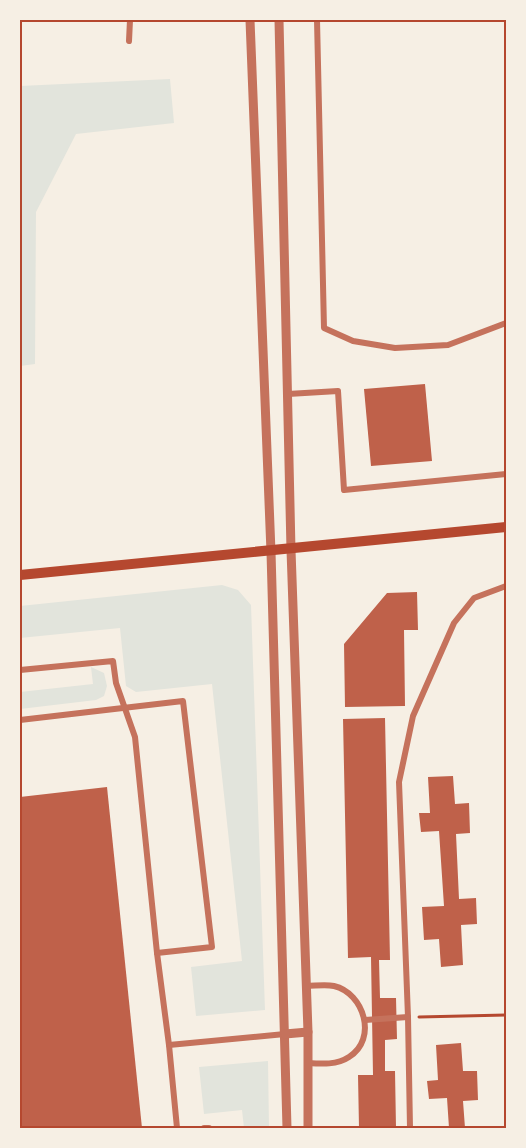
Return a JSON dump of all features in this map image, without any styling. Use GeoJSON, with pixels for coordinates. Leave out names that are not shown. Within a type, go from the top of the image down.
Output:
{"type":"FeatureCollection","features":[{"type":"Feature","properties":{"kind":"main road"},"geometry":{"type":"LineString","coordinates":[[20,575],[507,527]]}},
{"type":"Feature","properties":{"kind":"street"},"geometry":{"type":"LineString","coordinates":[[129,41],[130,20]]}},
{"type":"Feature","properties":{"kind":"street"},"geometry":{"type":"LineString","coordinates":[[250,20],[271,552],[287,1128]]}},
{"type":"Feature","properties":{"kind":"street"},"geometry":{"type":"LineString","coordinates":[[279,20],[291,550],[308,1032],[308,1128]]}},
{"type":"Feature","properties":{"kind":"street"},"geometry":{"type":"LineString","coordinates":[[317,20],[324,328],[353,341],[395,348],[448,345],[507,322]]}},
{"type":"Feature","properties":{"kind":"street"},"geometry":{"type":"LineString","coordinates":[[288,394],[338,392],[344,490],[507,474]]}},
{"type":"Feature","properties":{"kind":"street"},"geometry":{"type":"LineString","coordinates":[[410,1128],[399,782],[413,717],[454,623],[474,598],[507,586]]}},
{"type":"Feature","properties":{"kind":"street"},"geometry":{"type":"LineString","coordinates":[[20,670],[112,661],[116,683],[135,737],[177,1128]]}},
{"type":"Feature","properties":{"kind":"street"},"geometry":{"type":"LineString","coordinates":[[20,720],[183,701],[212,947],[157,953]]}},
{"type":"Feature","properties":{"kind":"street"},"geometry":{"type":"LineString","coordinates":[[306,986],[335,986],[345,991],[356,999],[365,1020],[364,1034],[358,1049],[350,1057],[326,1064],[308,1063]]}},
{"type":"Feature","properties":{"kind":"street"},"geometry":{"type":"LineString","coordinates":[[365,1020],[408,1017]]}},
{"type":"Feature","properties":{"kind":"street"},"geometry":{"type":"LineString","coordinates":[[169,1046],[308,1032]]}},
{"type":"Feature","properties":{"kind":"street"},"geometry":{"type":"LineString","coordinates":[[204,1128],[209,1128]]}},
{"type":"Feature","properties":{"kind":"path"},"geometry":{"type":"LineString","coordinates":[[408,1017],[507,1015]]}},
{"type":"Feature","properties":{"kind":"shaded area"},"geometry":{"type":"Polygon","coordinates":[[[170,79],[174,123],[76,134],[36,212],[35,364],[20,366],[20,86],[170,79]]]}},
{"type":"Feature","properties":{"kind":"shaded area"},"geometry":{"type":"Polygon","coordinates":[[[222,585],[238,590],[251,605],[265,1010],[196,1016],[191,967],[242,961],[212,684],[136,692],[126,686],[120,628],[20,638],[20,606],[222,585]]]}},
{"type":"Feature","properties":{"kind":"shaded area"},"geometry":{"type":"Polygon","coordinates":[[[91,667],[104,673],[107,686],[104,696],[96,700],[20,709],[20,692],[93,684],[91,667]]]}},
{"type":"Feature","properties":{"kind":"shaded area"},"geometry":{"type":"Polygon","coordinates":[[[268,1061],[269,1128],[244,1128],[242,1110],[204,1114],[199,1067],[268,1061]]]}},
{"type":"Feature","properties":{"kind":"building"},"geometry":{"type":"Polygon","coordinates":[[[425,384],[432,461],[371,466],[364,389],[425,384]]]}},
{"type":"Feature","properties":{"kind":"building"},"geometry":{"type":"Polygon","coordinates":[[[417,592],[418,630],[404,630],[405,706],[345,707],[344,644],[387,593],[417,592]]]}},
{"type":"Feature","properties":{"kind":"building"},"geometry":{"type":"Polygon","coordinates":[[[385,718],[390,960],[379,960],[380,998],[396,998],[397,1039],[385,1040],[385,1071],[395,1071],[396,1128],[359,1128],[358,1075],[373,1075],[371,957],[348,958],[343,719],[385,718]]]}},
{"type":"Feature","properties":{"kind":"building"},"geometry":{"type":"Polygon","coordinates":[[[453,776],[455,804],[469,803],[470,833],[456,834],[459,899],[476,898],[477,924],[461,925],[463,965],[441,967],[439,939],[424,940],[422,907],[444,906],[439,831],[421,832],[419,813],[430,813],[428,777],[453,776]]]}},
{"type":"Feature","properties":{"kind":"building"},"geometry":{"type":"Polygon","coordinates":[[[107,787],[142,1128],[20,1128],[20,797],[107,787]]]}},
{"type":"Feature","properties":{"kind":"building"},"geometry":{"type":"Polygon","coordinates":[[[461,1043],[463,1071],[477,1071],[478,1100],[463,1101],[465,1128],[449,1128],[447,1098],[429,1099],[427,1081],[438,1080],[436,1045],[461,1043]]]}}]}
